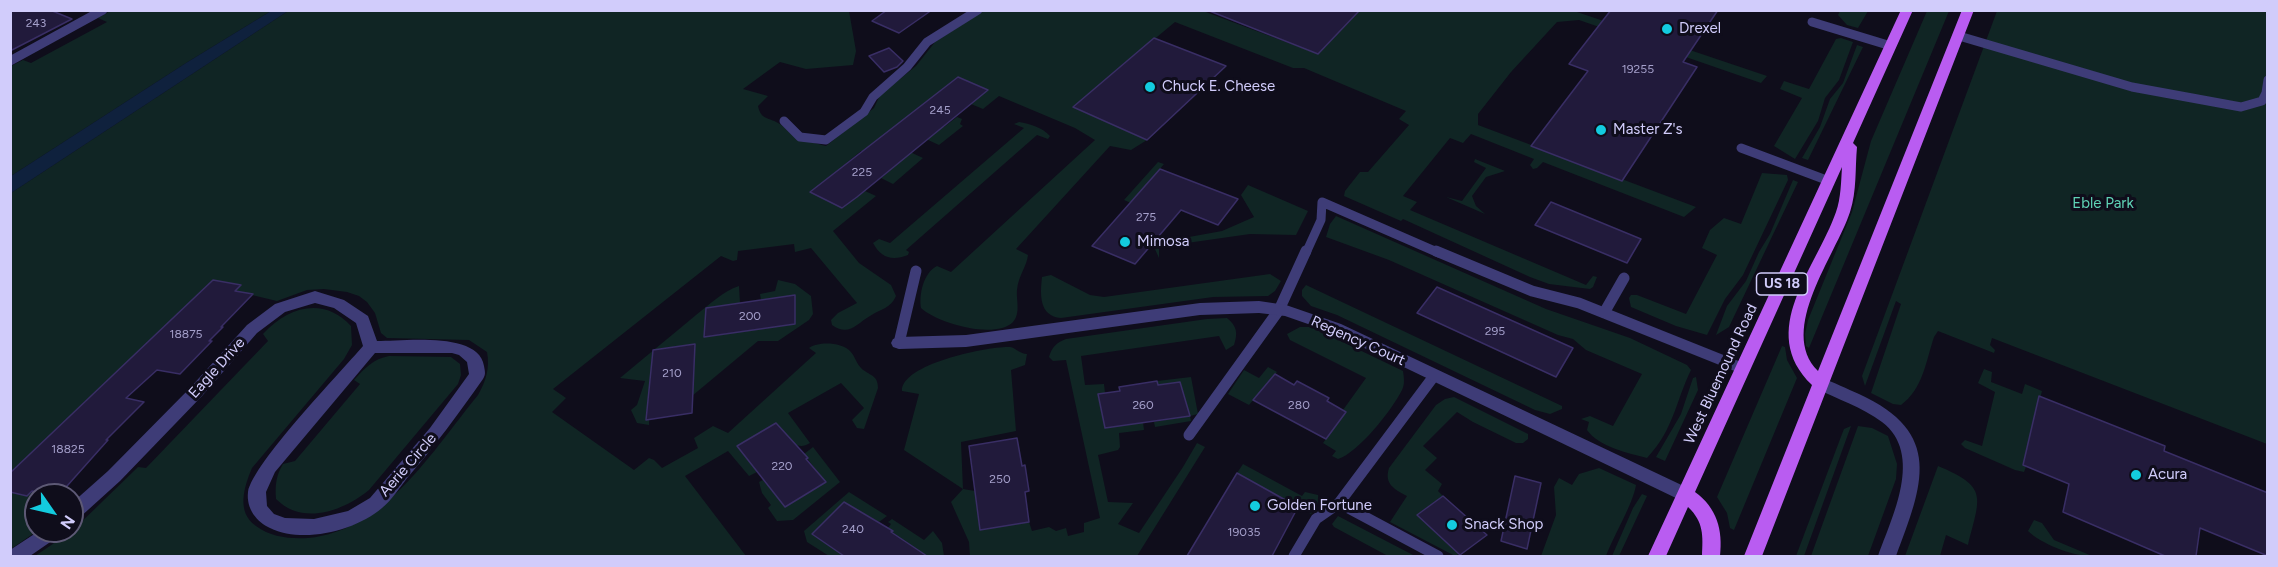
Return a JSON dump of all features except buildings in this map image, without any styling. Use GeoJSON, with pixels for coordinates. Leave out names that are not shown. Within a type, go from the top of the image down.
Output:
{"type":"FeatureCollection","features":[{"type":"Feature","properties":{"kind":"main road","name":"West Bluemound Road"},"geometry":{"type":"LineString","coordinates":[[1657,556],[1907,10]]}},
{"type":"Feature","properties":{"kind":"main road"},"geometry":{"type":"LineString","coordinates":[[1752,556],[1968,10]]}},
{"type":"Feature","properties":{"kind":"main road"},"geometry":{"type":"LineString","coordinates":[[1821,384],[1804,367],[1797,352],[1796,335],[1800,312],[1844,210],[1851,135]]}},
{"type":"Feature","properties":{"kind":"main road"},"geometry":{"type":"LineString","coordinates":[[1684,494],[1700,504],[1706,513],[1711,532],[1711,556]]}},
{"type":"Feature","properties":{"kind":"street","name":"Eagle Drive"},"geometry":{"type":"LineString","coordinates":[[84,503],[114,476],[188,400],[252,329],[280,308],[315,297],[339,304],[363,321],[371,347]]}},
{"type":"Feature","properties":{"kind":"street","name":"Regency Court"},"geometry":{"type":"LineString","coordinates":[[899,343],[966,341],[1200,309],[1259,306],[1336,328],[1684,494]]}},
{"type":"Feature","properties":{"kind":"street","name":"Aerie Circle"},"geometry":{"type":"LineString","coordinates":[[371,347],[452,347],[464,350],[475,360],[477,375],[436,433],[375,503],[352,518],[314,527],[283,526],[268,519],[259,509],[257,492],[268,467],[371,347]]}},
{"type":"Feature","properties":{"kind":"street"},"geometry":{"type":"LineString","coordinates":[[1821,384],[1876,411],[1895,424],[1906,440],[1911,462],[1910,490],[1887,556]]}},
{"type":"Feature","properties":{"kind":"street"},"geometry":{"type":"LineString","coordinates":[[16,556],[35,543]]}},
{"type":"Feature","properties":{"kind":"lane"},"geometry":{"type":"LineString","coordinates":[[10,61],[104,10]]}},
{"type":"Feature","properties":{"kind":"lane"},"geometry":{"type":"LineString","coordinates":[[784,121],[800,137],[826,140],[864,112],[873,97],[907,67],[927,42],[978,10]]}},
{"type":"Feature","properties":{"kind":"lane"},"geometry":{"type":"LineString","coordinates":[[1812,22],[1891,46]]}},
{"type":"Feature","properties":{"kind":"lane"},"geometry":{"type":"LineString","coordinates":[[1959,36],[2132,87],[2241,107],[2258,105],[2266,95],[2268,80]]}},
{"type":"Feature","properties":{"kind":"lane"},"geometry":{"type":"LineString","coordinates":[[1741,148],[1829,181]]}},
{"type":"Feature","properties":{"kind":"lane"},"geometry":{"type":"LineString","coordinates":[[1189,435],[1279,310],[1321,220],[1322,202],[1483,272],[1532,291],[1579,303],[1744,369]]}},
{"type":"Feature","properties":{"kind":"lane"},"geometry":{"type":"LineString","coordinates":[[899,343],[916,271]]}},
{"type":"Feature","properties":{"kind":"lane"},"geometry":{"type":"LineString","coordinates":[[1604,313],[1624,278]]}},
{"type":"Feature","properties":{"kind":"lane"},"geometry":{"type":"LineString","coordinates":[[1294,556],[1316,519],[1339,503],[1434,376]]}},
{"type":"Feature","properties":{"kind":"lane"},"geometry":{"type":"LineString","coordinates":[[1339,503],[1438,556]]}},
{"type":"Feature","properties":{"kind":"green space"},"geometry":{"type":"Polygon","coordinates":[[[1840,10],[1868,11],[1858,28],[1847,25],[1838,15],[1840,10]]]}},
{"type":"Feature","properties":{"kind":"green space"},"geometry":{"type":"Polygon","coordinates":[[[110,11],[271,11],[11,176],[11,66],[23,60],[31,63],[107,22],[98,18],[110,11]]]}},
{"type":"Feature","properties":{"kind":"green space"},"geometry":{"type":"Polygon","coordinates":[[[288,11],[849,11],[856,51],[853,65],[806,69],[780,62],[743,89],[768,96],[758,106],[763,116],[780,124],[797,137],[826,146],[874,108],[880,95],[916,66],[935,42],[983,11],[1203,11],[1318,54],[1360,11],[1574,11],[1767,76],[1761,83],[1579,20],[1557,22],[1511,72],[1478,114],[1478,125],[1696,207],[1684,217],[1543,162],[1533,169],[1530,165],[1534,159],[1471,134],[1463,143],[1450,138],[1403,196],[1417,202],[1410,210],[1586,285],[1593,276],[1597,277],[1590,289],[1549,284],[1530,277],[1403,219],[1401,221],[1344,196],[1345,191],[1360,172],[1368,172],[1409,125],[1399,119],[1406,111],[1304,68],[1293,68],[1175,22],[1073,107],[1147,140],[1131,150],[1110,146],[1016,249],[1028,255],[1018,285],[1017,315],[1013,322],[1005,327],[993,330],[952,324],[921,308],[921,291],[925,279],[937,266],[951,272],[1095,140],[1075,128],[999,96],[983,109],[971,104],[987,90],[958,77],[900,123],[944,127],[957,117],[962,119],[960,124],[963,126],[939,145],[926,139],[910,152],[923,158],[893,184],[881,178],[895,166],[861,151],[811,192],[842,208],[865,191],[876,196],[833,231],[859,263],[891,285],[896,296],[888,306],[852,328],[843,330],[832,325],[831,320],[838,313],[857,303],[811,248],[795,252],[794,244],[738,251],[737,260],[733,261],[721,256],[553,389],[566,398],[552,412],[634,470],[649,458],[662,468],[698,448],[694,438],[713,426],[728,433],[816,353],[809,348],[818,344],[830,344],[850,351],[859,366],[878,383],[864,429],[857,428],[852,420],[864,408],[841,383],[788,413],[810,443],[805,446],[792,442],[776,423],[737,446],[757,472],[749,476],[728,451],[685,476],[746,556],[35,556],[54,543],[84,543],[84,519],[138,467],[146,468],[268,341],[263,334],[283,317],[294,312],[317,308],[340,317],[351,326],[352,345],[344,359],[252,468],[244,491],[246,514],[256,526],[274,535],[287,538],[308,538],[336,532],[361,520],[384,504],[425,463],[478,395],[488,369],[488,358],[487,352],[469,340],[387,338],[381,333],[375,313],[367,302],[347,292],[324,289],[307,290],[277,301],[235,291],[240,285],[213,280],[122,367],[131,391],[102,385],[11,473],[11,193],[288,11]]]}},
{"type":"Feature","properties":{"kind":"green space"},"geometry":{"type":"Polygon","coordinates":[[[1927,11],[1949,11],[1809,348],[1806,346],[1805,334],[1808,320],[1852,212],[1871,141],[1927,11]]]}},
{"type":"Feature","properties":{"kind":"green space","name":"Eble Park"},"geometry":{"type":"Polygon","coordinates":[[[1997,11],[2267,11],[2267,444],[1992,338],[1990,345],[1995,350],[1994,353],[1938,331],[1919,383],[1901,405],[1893,404],[1871,393],[1901,304],[1896,301],[1865,386],[1862,376],[1997,11]]]}},
{"type":"Feature","properties":{"kind":"green space"},"geometry":{"type":"Polygon","coordinates":[[[1841,38],[1853,42],[1839,80],[1825,98],[1818,121],[1795,159],[1774,146],[1802,98],[1780,89],[1784,81],[1809,89],[1836,39],[1841,38]]]}},
{"type":"Feature","properties":{"kind":"green space"},"geometry":{"type":"Polygon","coordinates":[[[1857,45],[1863,47],[1808,160],[1802,158],[1820,127],[1830,99],[1843,83],[1857,45]]]}},
{"type":"Feature","properties":{"kind":"green space"},"geometry":{"type":"Polygon","coordinates":[[[1019,122],[1040,128],[1050,136],[1048,139],[1037,135],[906,250],[909,252],[908,255],[892,258],[880,252],[873,243],[879,239],[890,243],[1024,128],[1014,124],[1019,122]]]}},
{"type":"Feature","properties":{"kind":"green space"},"geometry":{"type":"Polygon","coordinates":[[[1475,159],[1505,171],[1486,177],[1472,196],[1476,206],[1485,214],[1446,197],[1462,201],[1486,168],[1474,162],[1475,159]]]}},
{"type":"Feature","properties":{"kind":"green space"},"geometry":{"type":"Polygon","coordinates":[[[1158,162],[1164,164],[1131,203],[1124,200],[1158,162]]]}},
{"type":"Feature","properties":{"kind":"green space"},"geometry":{"type":"Polygon","coordinates":[[[1762,173],[1787,175],[1788,180],[1743,275],[1725,299],[1707,335],[1676,326],[1631,307],[1629,298],[1631,295],[1637,295],[1686,314],[1717,255],[1702,248],[1710,230],[1724,218],[1741,224],[1762,173]]]}},
{"type":"Feature","properties":{"kind":"green space"},"geometry":{"type":"Polygon","coordinates":[[[1793,180],[1798,182],[1729,327],[1716,335],[1727,306],[1746,281],[1770,234],[1793,180]]]}},
{"type":"Feature","properties":{"kind":"green space"},"geometry":{"type":"Polygon","coordinates":[[[1248,185],[1308,211],[1296,235],[1250,234],[1159,247],[1159,258],[1154,247],[1156,243],[1222,231],[1254,217],[1241,195],[1248,185]]]}},
{"type":"Feature","properties":{"kind":"green space"},"geometry":{"type":"Polygon","coordinates":[[[1336,216],[1546,309],[1630,338],[1687,365],[1691,370],[1663,437],[1647,458],[1599,441],[1587,430],[1589,422],[1581,419],[1590,416],[1613,426],[1642,374],[1586,350],[1573,339],[1558,335],[1389,260],[1326,237],[1330,224],[1336,216]]]}},
{"type":"Feature","properties":{"kind":"green space"},"geometry":{"type":"Polygon","coordinates":[[[1270,274],[1281,281],[1275,291],[1268,296],[1213,297],[1061,318],[1048,313],[1041,297],[1042,277],[1051,275],[1090,295],[1104,297],[1270,274]]]}},
{"type":"Feature","properties":{"kind":"green space"},"geometry":{"type":"Polygon","coordinates":[[[778,280],[795,284],[811,296],[813,314],[809,320],[778,341],[758,341],[692,396],[695,344],[654,350],[716,299],[739,286],[740,303],[706,308],[704,337],[795,324],[795,295],[761,300],[760,294],[775,291],[778,280]]]}},
{"type":"Feature","properties":{"kind":"green space"},"geometry":{"type":"Polygon","coordinates":[[[1306,285],[1562,406],[1562,409],[1550,414],[1535,410],[1337,315],[1311,306],[1302,296],[1302,290],[1306,285]]]}},
{"type":"Feature","properties":{"kind":"green space"},"geometry":{"type":"Polygon","coordinates":[[[1227,318],[1233,324],[1236,330],[1234,345],[1226,350],[1219,336],[1081,356],[1085,385],[1104,384],[1105,393],[1098,395],[1105,428],[1143,422],[1144,430],[1119,433],[1120,447],[1118,450],[1098,455],[1108,502],[1133,503],[1118,524],[1139,533],[1197,443],[1205,447],[1137,556],[970,556],[969,542],[951,502],[963,489],[975,491],[980,529],[1029,522],[1032,531],[1049,527],[1056,531],[1066,528],[1068,536],[1084,532],[1084,523],[1100,518],[1066,360],[1053,361],[1049,357],[1053,348],[1066,339],[1207,319],[1227,318]]]}},
{"type":"Feature","properties":{"kind":"green space"},"geometry":{"type":"Polygon","coordinates":[[[1300,327],[1311,327],[1403,371],[1403,388],[1391,408],[1364,440],[1338,459],[1332,456],[1336,451],[1323,443],[1346,412],[1343,410],[1366,378],[1290,340],[1287,334],[1300,327]]]}},
{"type":"Feature","properties":{"kind":"green space"},"geometry":{"type":"Polygon","coordinates":[[[1782,346],[1785,347],[1787,360],[1797,378],[1734,530],[1730,528],[1727,513],[1717,497],[1782,346]]]}},
{"type":"Feature","properties":{"kind":"green space"},"geometry":{"type":"Polygon","coordinates":[[[999,347],[1010,347],[1027,354],[1025,365],[1011,370],[1016,431],[961,442],[963,489],[904,450],[919,394],[902,391],[905,381],[915,373],[947,358],[999,347]]]}},
{"type":"Feature","properties":{"kind":"green space"},"geometry":{"type":"Polygon","coordinates":[[[653,351],[646,420],[649,420],[649,425],[637,423],[631,410],[637,405],[645,381],[620,378],[653,351]]]}},
{"type":"Feature","properties":{"kind":"green space"},"geometry":{"type":"Polygon","coordinates":[[[389,356],[451,357],[460,364],[461,375],[458,384],[369,490],[359,498],[335,509],[310,514],[298,512],[276,499],[276,481],[283,464],[295,461],[360,384],[354,380],[374,362],[389,356]]]}},
{"type":"Feature","properties":{"kind":"green space"},"geometry":{"type":"Polygon","coordinates":[[[1268,367],[1277,372],[1249,405],[1228,394],[1244,370],[1259,378],[1268,367]]]}},
{"type":"Feature","properties":{"kind":"green space"},"geometry":{"type":"Polygon","coordinates":[[[1984,369],[1992,372],[1991,382],[2022,394],[2025,384],[2042,391],[2023,465],[2026,467],[2024,472],[1965,448],[1961,444],[1965,440],[1982,446],[1995,392],[1978,383],[1984,369]]]}},
{"type":"Feature","properties":{"kind":"green space"},"geometry":{"type":"Polygon","coordinates":[[[1191,377],[1198,414],[1190,416],[1191,421],[1155,427],[1154,422],[1189,416],[1180,382],[1158,385],[1157,381],[1191,377]]]}},
{"type":"Feature","properties":{"kind":"green space"},"geometry":{"type":"Polygon","coordinates":[[[1696,377],[1698,390],[1665,461],[1656,457],[1681,414],[1693,378],[1696,377]]]}},
{"type":"Feature","properties":{"kind":"green space"},"geometry":{"type":"Polygon","coordinates":[[[1454,397],[1528,434],[1528,439],[1523,443],[1516,443],[1457,412],[1423,446],[1437,458],[1425,470],[1442,484],[1438,491],[1443,496],[1417,515],[1459,554],[1455,556],[1390,522],[1407,496],[1391,485],[1388,478],[1389,468],[1436,405],[1445,399],[1454,397]]]}},
{"type":"Feature","properties":{"kind":"green space"},"geometry":{"type":"Polygon","coordinates":[[[1851,426],[1804,556],[1796,556],[1844,429],[1851,426]]]}},
{"type":"Feature","properties":{"kind":"green space"},"geometry":{"type":"Polygon","coordinates":[[[1858,426],[1872,428],[1888,436],[1897,464],[1896,479],[1868,556],[1811,556],[1858,426]]]}},
{"type":"Feature","properties":{"kind":"green space"},"geometry":{"type":"Polygon","coordinates":[[[813,447],[840,482],[793,520],[777,521],[768,508],[771,505],[762,493],[759,482],[763,480],[785,507],[825,482],[804,454],[813,447]]]}},
{"type":"Feature","properties":{"kind":"green space"},"geometry":{"type":"Polygon","coordinates":[[[1243,464],[1302,496],[1305,492],[1318,495],[1319,503],[1311,514],[1237,473],[1243,464]]]}},
{"type":"Feature","properties":{"kind":"green space"},"geometry":{"type":"Polygon","coordinates":[[[1938,466],[1966,480],[1977,495],[1976,515],[1968,545],[1946,535],[1940,556],[1905,556],[1938,466]]]}},
{"type":"Feature","properties":{"kind":"green space"},"geometry":{"type":"Polygon","coordinates":[[[1599,468],[1636,485],[1606,556],[1541,556],[1556,515],[1554,487],[1559,478],[1572,485],[1579,474],[1599,468]]]}},
{"type":"Feature","properties":{"kind":"green space"},"geometry":{"type":"Polygon","coordinates":[[[11,492],[24,495],[24,540],[11,549],[11,492]]]}},
{"type":"Feature","properties":{"kind":"green space"},"geometry":{"type":"Polygon","coordinates":[[[849,492],[887,516],[879,522],[844,502],[812,534],[845,556],[829,556],[807,542],[804,531],[849,492]]]}},
{"type":"Feature","properties":{"kind":"green space"},"geometry":{"type":"Polygon","coordinates":[[[1642,494],[1647,496],[1619,556],[1612,556],[1633,508],[1642,494]]]}},
{"type":"Feature","properties":{"kind":"green space"},"geometry":{"type":"Polygon","coordinates":[[[1338,516],[1415,556],[1388,556],[1334,527],[1332,524],[1338,516]]]}},
{"type":"Feature","properties":{"kind":"green space"},"geometry":{"type":"Polygon","coordinates":[[[892,519],[924,540],[933,531],[942,543],[944,556],[915,556],[919,552],[888,528],[891,524],[888,522],[892,519]]]}},
{"type":"Feature","properties":{"kind":"green space"},"geometry":{"type":"Polygon","coordinates":[[[2034,520],[2042,523],[2054,540],[2092,556],[2068,552],[2041,541],[2028,531],[2034,520]]]}},
{"type":"Feature","properties":{"kind":"water"},"geometry":{"type":"Polygon","coordinates":[[[271,11],[288,11],[11,193],[11,176],[271,11]]]}},
{"type":"Feature","properties":{"kind":"place","name":"Drexel"},"geometry":{"type":"Point","coordinates":[1667,29]}},
{"type":"Feature","properties":{"kind":"place","name":"Chuck E. Cheese"},"geometry":{"type":"Point","coordinates":[1150,87]}},
{"type":"Feature","properties":{"kind":"place","name":"Master Z's"},"geometry":{"type":"Point","coordinates":[1601,130]}},
{"type":"Feature","properties":{"kind":"place","name":"Mimosa"},"geometry":{"type":"Point","coordinates":[1125,242]}},
{"type":"Feature","properties":{"kind":"place","name":"Acura"},"geometry":{"type":"Point","coordinates":[2136,475]}},
{"type":"Feature","properties":{"kind":"place","name":"Golden Fortune"},"geometry":{"type":"Point","coordinates":[1255,506]}},
{"type":"Feature","properties":{"kind":"place","name":"Snack Shop"},"geometry":{"type":"Point","coordinates":[1452,525]}}]}
